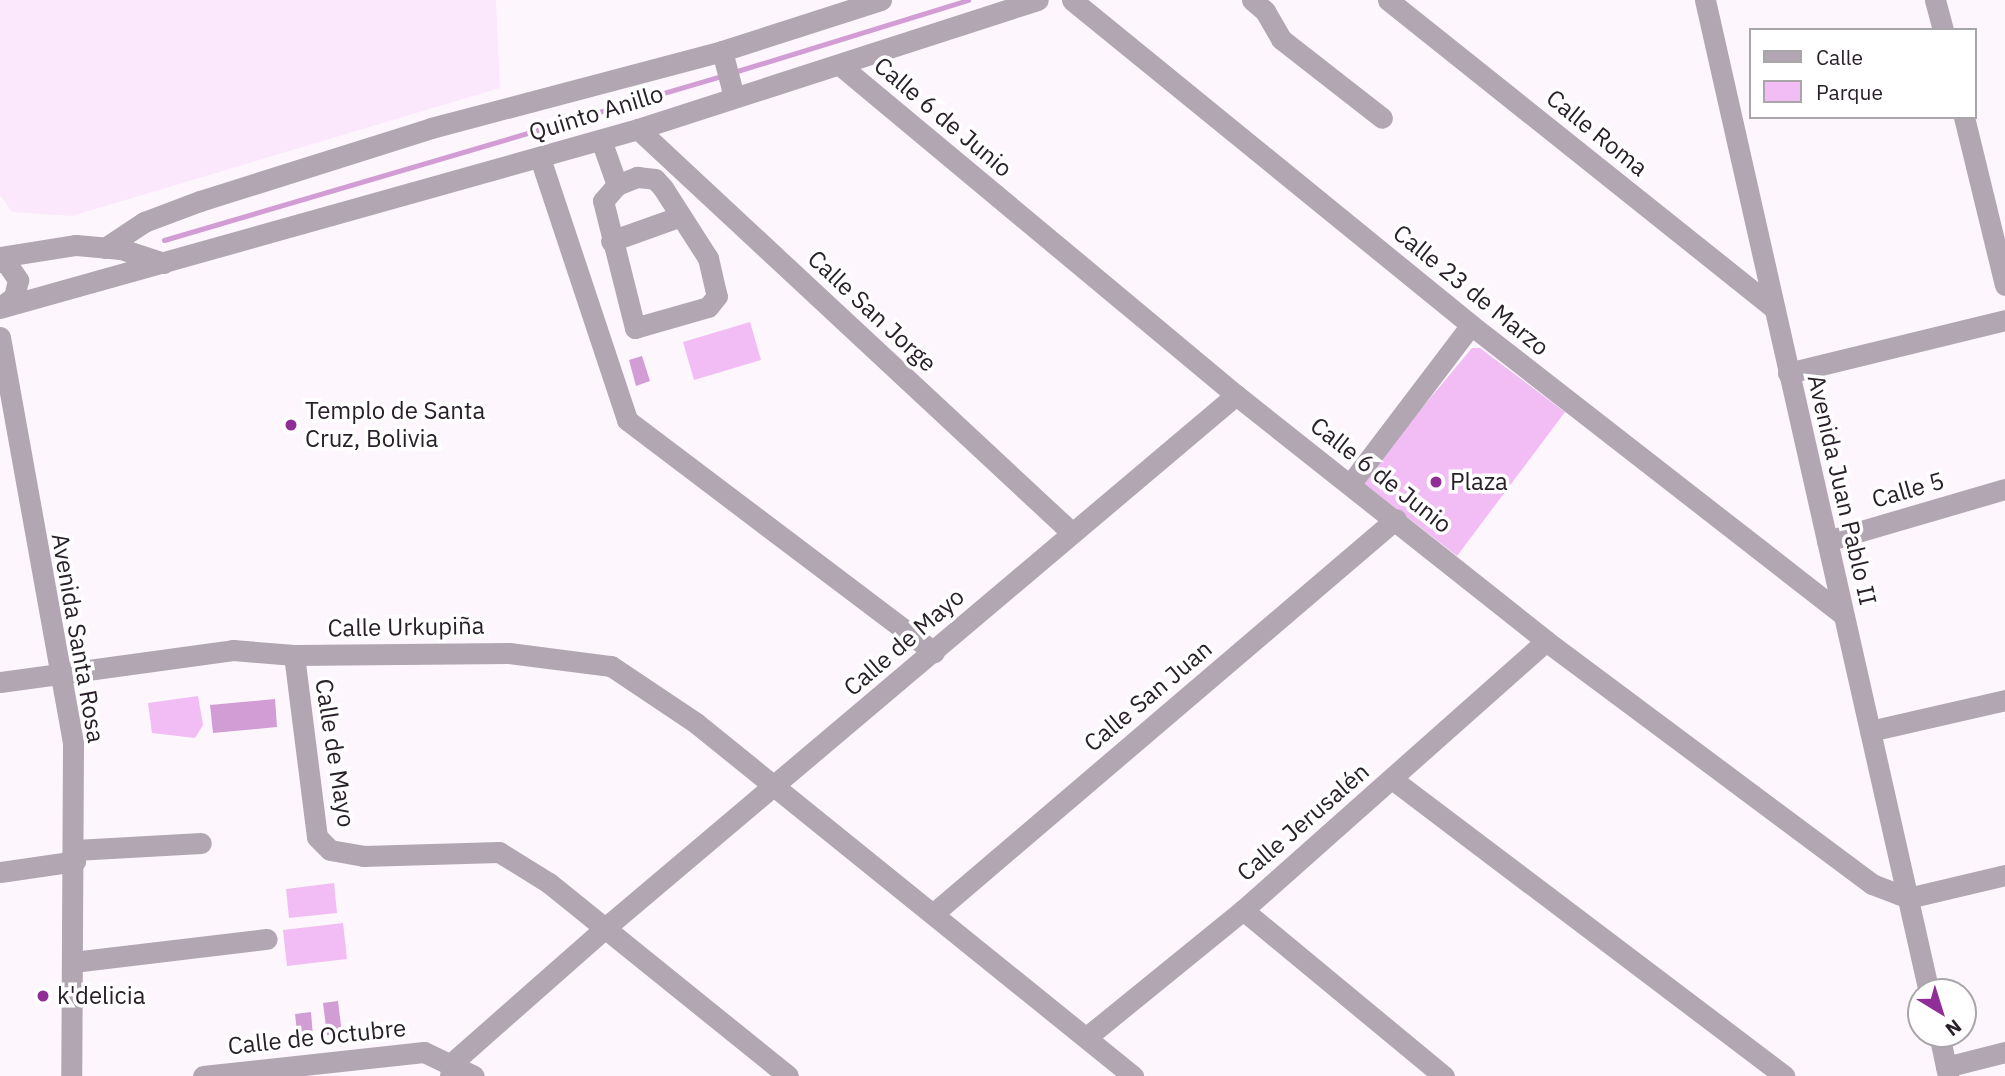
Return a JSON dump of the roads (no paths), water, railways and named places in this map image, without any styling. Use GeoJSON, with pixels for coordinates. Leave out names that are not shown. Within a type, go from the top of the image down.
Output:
{"type":"FeatureCollection","features":[{"type":"Feature","properties":{"kind":"street"},"geometry":{"type":"LineString","coordinates":[[105,248],[144,222],[200,201],[431,128],[723,54],[881,0]]}},
{"type":"Feature","properties":{"kind":"street","name":"Quinto Anillo"},"geometry":{"type":"LineString","coordinates":[[0,307],[601,140],[638,129],[733,92],[841,66],[1038,0]]}},
{"type":"Feature","properties":{"kind":"street","name":"Calle 23 de Marzo"},"geometry":{"type":"LineString","coordinates":[[1072,0],[1471,326],[1843,615]]}},
{"type":"Feature","properties":{"kind":"street"},"geometry":{"type":"LineString","coordinates":[[1252,0],[1265,11],[1281,39],[1382,118]]}},
{"type":"Feature","properties":{"kind":"street","name":"Calle Roma"},"geometry":{"type":"LineString","coordinates":[[1388,0],[1773,307]]}},
{"type":"Feature","properties":{"kind":"street","name":"Avenida Juan Pablo II"},"geometry":{"type":"LineString","coordinates":[[1705,0],[1926,978]]}},
{"type":"Feature","properties":{"kind":"street"},"geometry":{"type":"LineString","coordinates":[[1935,0],[1942,28]]}},
{"type":"Feature","properties":{"kind":"street"},"geometry":{"type":"LineString","coordinates":[[723,54],[733,92]]}},
{"type":"Feature","properties":{"kind":"street","name":"Calle 6 de Junio"},"geometry":{"type":"LineString","coordinates":[[841,66],[1236,396],[1351,483],[1546,641],[1872,884],[1908,898]]}},
{"type":"Feature","properties":{"kind":"street"},"geometry":{"type":"LineString","coordinates":[[1965,119],[1995,203],[2005,285]]}},
{"type":"Feature","properties":{"kind":"street","name":"Calle San Jorge"},"geometry":{"type":"LineString","coordinates":[[638,129],[1071,532]]}},
{"type":"Feature","properties":{"kind":"street"},"geometry":{"type":"LineString","coordinates":[[601,140],[617,184]]}},
{"type":"Feature","properties":{"kind":"street"},"geometry":{"type":"LineString","coordinates":[[540,158],[627,420],[934,652]]}},
{"type":"Feature","properties":{"kind":"street"},"geometry":{"type":"LineString","coordinates":[[637,177],[655,179],[708,258],[717,296],[708,307],[635,328],[603,201],[617,184],[637,177]]}},
{"type":"Feature","properties":{"kind":"street"},"geometry":{"type":"LineString","coordinates":[[611,241],[681,216]]}},
{"type":"Feature","properties":{"kind":"street","name":"Quinto Anillo"},"geometry":{"type":"LineString","coordinates":[[0,259],[76,245],[105,248],[164,263]]}},
{"type":"Feature","properties":{"kind":"street"},"geometry":{"type":"LineString","coordinates":[[0,259],[6,262],[18,280],[14,297],[0,307]]}},
{"type":"Feature","properties":{"kind":"street"},"geometry":{"type":"LineString","coordinates":[[1788,373],[2005,320]]}},
{"type":"Feature","properties":{"kind":"street"},"geometry":{"type":"LineString","coordinates":[[1351,483],[1471,326]]}},
{"type":"Feature","properties":{"kind":"street","name":"Avenida Santa Rosa"},"geometry":{"type":"LineString","coordinates":[[0,337],[18,455],[62,672],[72,744],[75,856],[71,1076]]}},
{"type":"Feature","properties":{"kind":"street","name":"Calle de Mayo"},"geometry":{"type":"LineString","coordinates":[[451,1069],[605,928],[934,652],[1071,532],[1236,396]]}},
{"type":"Feature","properties":{"kind":"street","name":"Calle 5"},"geometry":{"type":"LineString","coordinates":[[1827,541],[2005,489]]}},
{"type":"Feature","properties":{"kind":"street","name":"Calle San Juan"},"geometry":{"type":"LineString","coordinates":[[934,913],[1396,519]]}},
{"type":"Feature","properties":{"kind":"street","name":"Calle Jerusalén"},"geometry":{"type":"LineString","coordinates":[[1088,1036],[1243,910],[1546,641]]}},
{"type":"Feature","properties":{"kind":"street","name":"Calle Urkupiña"},"geometry":{"type":"LineString","coordinates":[[0,682],[233,650],[294,655],[509,653],[611,666],[696,723],[1088,1036],[1133,1076]]}},
{"type":"Feature","properties":{"kind":"street","name":"Calle de Mayo"},"geometry":{"type":"LineString","coordinates":[[294,655],[317,837],[330,850],[363,856],[499,852],[605,928],[788,1076]]}},
{"type":"Feature","properties":{"kind":"street"},"geometry":{"type":"LineString","coordinates":[[1870,731],[2005,700]]}},
{"type":"Feature","properties":{"kind":"street"},"geometry":{"type":"LineString","coordinates":[[1392,779],[1784,1076]]}},
{"type":"Feature","properties":{"kind":"street"},"geometry":{"type":"LineString","coordinates":[[0,872],[75,856],[201,843]]}},
{"type":"Feature","properties":{"kind":"street"},"geometry":{"type":"LineString","coordinates":[[1908,898],[2005,875]]}},
{"type":"Feature","properties":{"kind":"street"},"geometry":{"type":"LineString","coordinates":[[1243,910],[1444,1076]]}},
{"type":"Feature","properties":{"kind":"street"},"geometry":{"type":"LineString","coordinates":[[74,962],[267,939]]}},
{"type":"Feature","properties":{"kind":"street"},"geometry":{"type":"LineString","coordinates":[[1942,1048],[1947,1072],[2005,1052]]}},
{"type":"Feature","properties":{"kind":"street","name":"Calle de Octubre"},"geometry":{"type":"LineString","coordinates":[[203,1076],[424,1052],[451,1069],[474,1076]]}},
{"type":"Feature","properties":{"kind":"waterway"},"geometry":{"type":"LineString","coordinates":[[734,72],[968,0]]}},
{"type":"Feature","properties":{"kind":"waterway"},"geometry":{"type":"LineString","coordinates":[[164,240],[725,75]]}},
{"type":"Feature","properties":{"kind":"place","name":"Templo de Santa Cruz, Bolivia"},"geometry":{"type":"Point","coordinates":[291,425]}},
{"type":"Feature","properties":{"kind":"place","name":"Plaza"},"geometry":{"type":"Point","coordinates":[1436,482]}},
{"type":"Feature","properties":{"kind":"place","name":"k'delicia"},"geometry":{"type":"Point","coordinates":[43,996]}}]}
